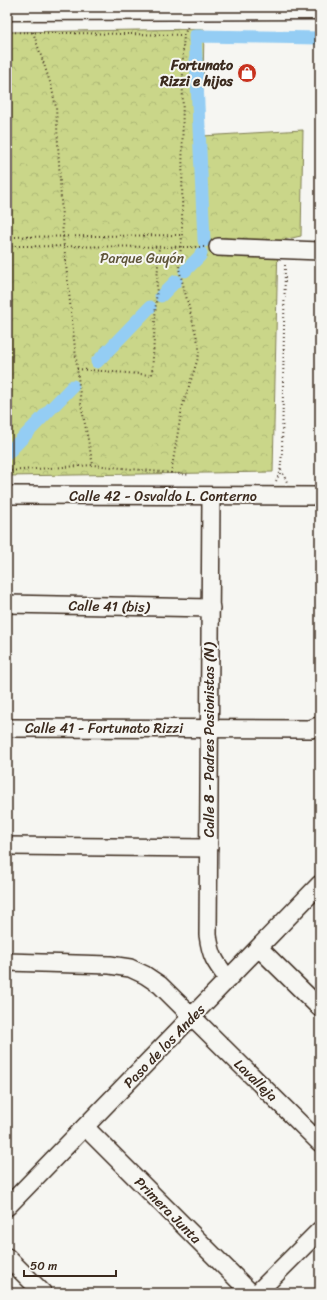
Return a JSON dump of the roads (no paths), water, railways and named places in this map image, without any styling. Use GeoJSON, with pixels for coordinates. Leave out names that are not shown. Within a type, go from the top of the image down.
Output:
{"type":"FeatureCollection","features":[{"type":"Feature","properties":{"kind":"main road"},"geometry":{"type":"LineString","coordinates":[[7,9],[320,8]]}},
{"type":"Feature","properties":{"kind":"street"},"geometry":{"type":"LineString","coordinates":[[218,247],[320,251]]}},
{"type":"Feature","properties":{"kind":"street","name":"Calle 42 - Osvaldo L. Conterno"},"geometry":{"type":"LineString","coordinates":[[7,495],[320,496]]}},
{"type":"Feature","properties":{"kind":"street","name":"Calle 8 - Padres Pasionistas (N)"},"geometry":{"type":"LineString","coordinates":[[211,496],[208,935],[210,951],[215,963],[228,979]]}},
{"type":"Feature","properties":{"kind":"street","name":"Calle 41 (bis)"},"geometry":{"type":"LineString","coordinates":[[7,604],[210,608]]}},
{"type":"Feature","properties":{"kind":"street","name":"Calle 41 - Fortunato Rizzi"},"geometry":{"type":"LineString","coordinates":[[7,728],[311,729],[320,725]]}},
{"type":"Feature","properties":{"kind":"street"},"geometry":{"type":"LineString","coordinates":[[7,846],[209,848]]}},
{"type":"Feature","properties":{"kind":"street","name":"Paso de los Andes"},"geometry":{"type":"LineString","coordinates":[[7,1207],[320,884]]}},
{"type":"Feature","properties":{"kind":"street"},"geometry":{"type":"LineString","coordinates":[[259,948],[320,1008]]}},
{"type":"Feature","properties":{"kind":"street","name":"Lavalleja"},"geometry":{"type":"LineString","coordinates":[[7,962],[110,965],[130,968],[145,975],[160,985],[320,1143]]}},
{"type":"Feature","properties":{"kind":"street","name":"Primera Junta"},"geometry":{"type":"LineString","coordinates":[[85,1127],[251,1293]]}},
{"type":"Feature","properties":{"kind":"street"},"geometry":{"type":"LineString","coordinates":[[257,1293],[320,1230]]}},
{"type":"Feature","properties":{"kind":"street"},"geometry":{"type":"LineString","coordinates":[[7,1257],[43,1293]]}},
{"type":"Feature","properties":{"kind":"waterway"},"geometry":{"type":"LineString","coordinates":[[204,241],[195,36],[320,38]]}},
{"type":"Feature","properties":{"kind":"waterway"},"geometry":{"type":"LineString","coordinates":[[185,271],[200,256],[201,253]]}},
{"type":"Feature","properties":{"kind":"waterway"},"geometry":{"type":"LineString","coordinates":[[161,296],[176,281]]}},
{"type":"Feature","properties":{"kind":"waterway"},"geometry":{"type":"LineString","coordinates":[[97,362],[150,307]]}},
{"type":"Feature","properties":{"kind":"waterway"},"geometry":{"type":"LineString","coordinates":[[7,454],[73,386]]}},
{"type":"Feature","properties":{"kind":"place","name":"Fortunato Rizzi e hijos"},"geometry":{"type":"Point","coordinates":[247,73]}},
{"type":"Feature","properties":{"kind":"park label","name":"Parque Guyón"},"geometry":{"type":"Point","coordinates":[142,258]}}]}
